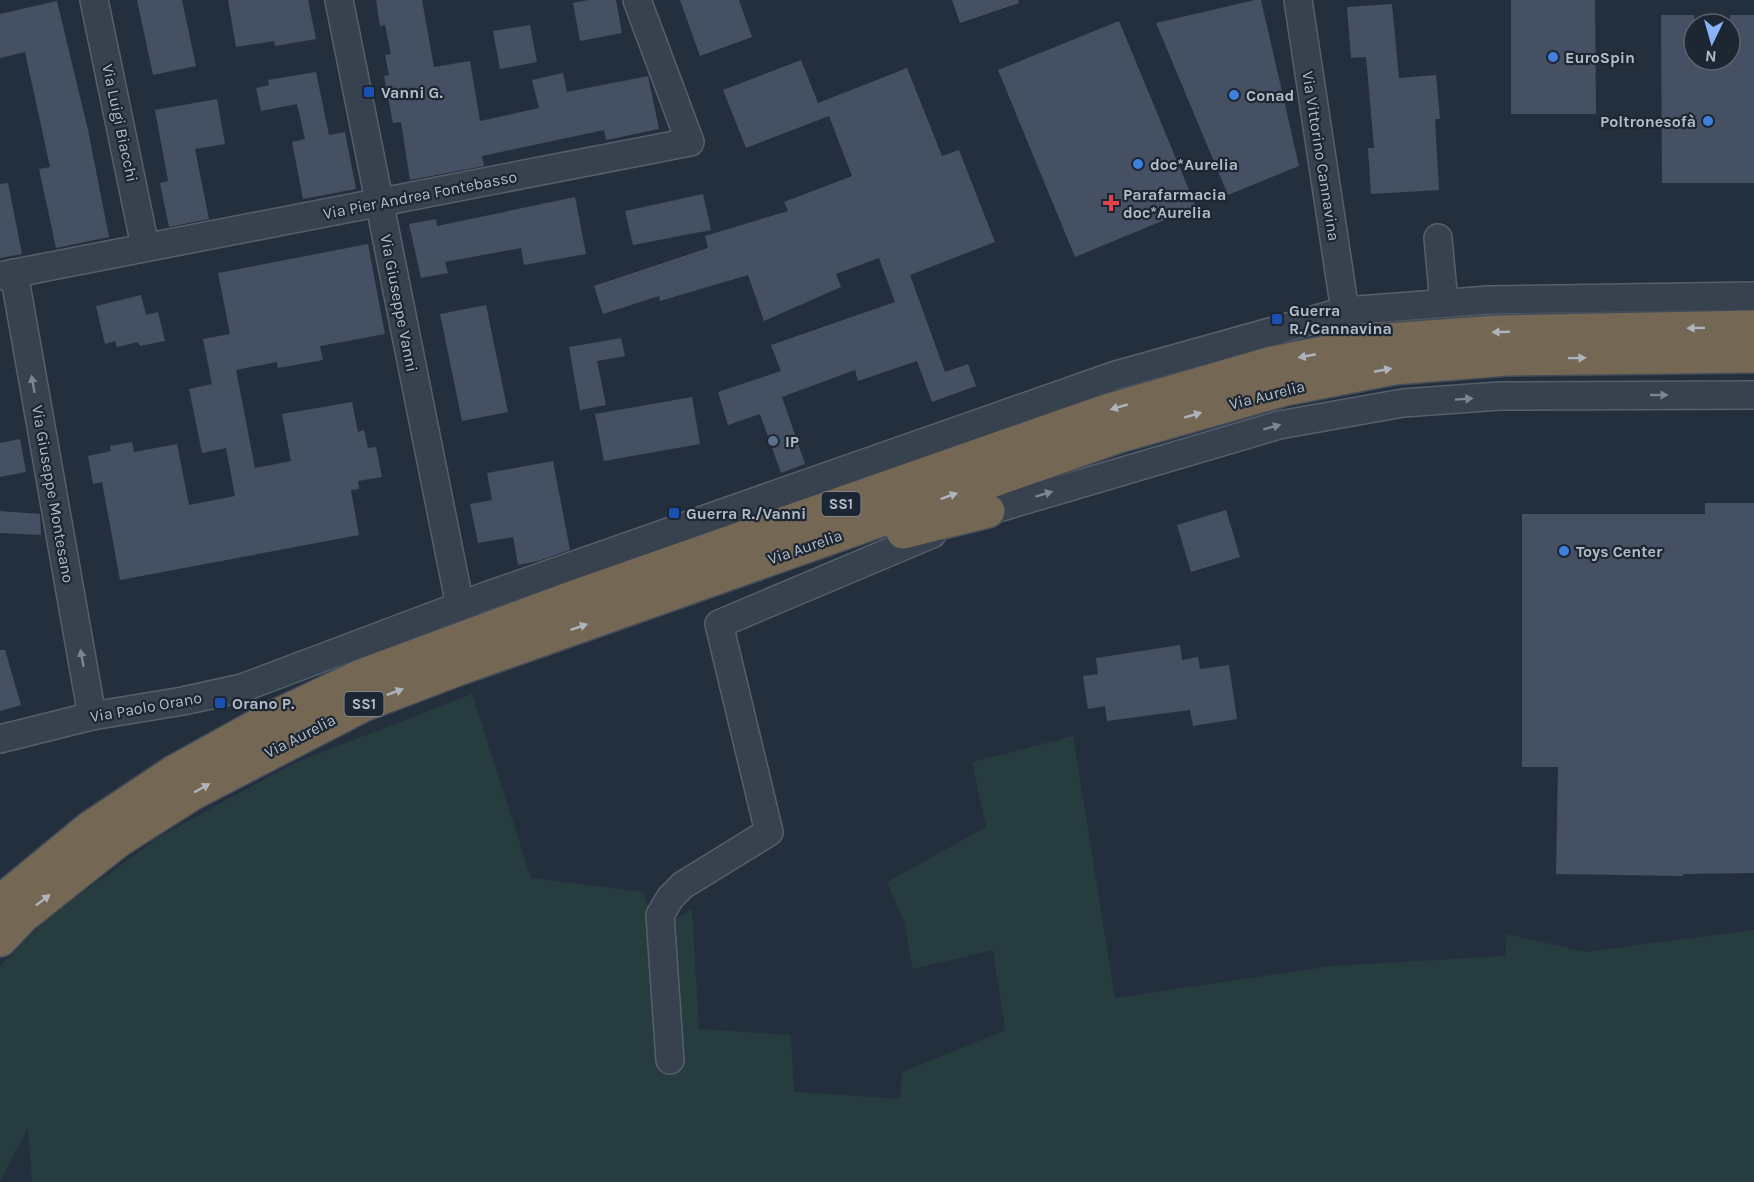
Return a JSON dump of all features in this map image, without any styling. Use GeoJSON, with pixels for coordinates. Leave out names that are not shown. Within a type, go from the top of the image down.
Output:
{"type":"FeatureCollection","features":[{"type":"Feature","properties":{"kind":"highway","name":"Via Aurelia"},"geometry":{"type":"LineString","coordinates":[[0,902],[90,828],[165,778],[266,722],[361,676],[577,596],[1106,411],[1268,363],[1388,340],[1497,332],[1754,327]]}},
{"type":"Feature","properties":{"kind":"highway","name":"Via Aurelia"},"geometry":{"type":"LineString","coordinates":[[0,940],[23,916],[119,840],[193,793],[353,710],[455,670],[1116,437],[1285,389],[1394,368],[1507,359],[1754,356]]}},
{"type":"Feature","properties":{"kind":"highway"},"geometry":{"type":"LineString","coordinates":[[775,558],[830,551],[988,511]]}},
{"type":"Feature","properties":{"kind":"street","name":"Via Luigi Biacchi"},"geometry":{"type":"LineString","coordinates":[[94,0],[145,246]]}},
{"type":"Feature","properties":{"kind":"street","name":"Via Giuseppe Vanni"},"geometry":{"type":"LineString","coordinates":[[339,0],[460,606]]}},
{"type":"Feature","properties":{"kind":"street","name":"Via Pier Andrea Fontebasso"},"geometry":{"type":"LineString","coordinates":[[7,274],[690,142],[637,0]]}},
{"type":"Feature","properties":{"kind":"street","name":"Via Vittorino Cannavina"},"geometry":{"type":"LineString","coordinates":[[1298,0],[1345,311]]}},
{"type":"Feature","properties":{"kind":"street"},"geometry":{"type":"LineString","coordinates":[[1438,238],[1444,303]]}},
{"type":"Feature","properties":{"kind":"street","name":"Via Giuseppe Montesano"},"geometry":{"type":"LineString","coordinates":[[7,274],[92,716]]}},
{"type":"Feature","properties":{"kind":"street"},"geometry":{"type":"LineString","coordinates":[[460,606],[1116,375],[1345,311],[1489,300],[1754,296]]}},
{"type":"Feature","properties":{"kind":"street","name":"Via Aurelia"},"geometry":{"type":"LineString","coordinates":[[670,1060],[660,915],[670,898],[683,885],[769,832],[719,624],[988,511],[1279,425],[1403,404],[1500,396],[1754,394]]}},
{"type":"Feature","properties":{"kind":"street","name":"Via Paolo Orano"},"geometry":{"type":"LineString","coordinates":[[0,739],[92,716],[183,701],[242,688],[460,606]]}},
{"type":"Feature","properties":{"kind":"green space"},"geometry":{"type":"Polygon","coordinates":[[[472,694],[531,878],[643,892],[651,916],[669,923],[692,909],[699,1029],[791,1035],[794,1092],[900,1099],[902,1072],[1005,1030],[993,950],[913,969],[904,922],[887,882],[986,827],[972,762],[1073,736],[1115,998],[1332,966],[1505,956],[1507,934],[1585,952],[1754,930],[1754,1182],[32,1182],[28,1127],[0,1182],[0,966],[49,917],[159,837],[294,763],[472,694]]]}},
{"type":"Feature","properties":{"kind":"building"},"geometry":{"type":"Polygon","coordinates":[[[137,0],[182,0],[196,66],[153,75],[137,0]]]}},
{"type":"Feature","properties":{"kind":"building"},"geometry":{"type":"Polygon","coordinates":[[[228,0],[308,0],[316,39],[275,46],[274,41],[236,47],[228,0]]]}},
{"type":"Feature","properties":{"kind":"building"},"geometry":{"type":"Polygon","coordinates":[[[376,0],[422,0],[434,67],[470,61],[480,121],[539,108],[532,80],[563,73],[567,92],[648,76],[659,129],[606,140],[604,130],[482,156],[484,166],[410,180],[401,122],[393,123],[384,76],[389,75],[385,55],[391,54],[385,25],[380,26],[376,0]]]}},
{"type":"Feature","properties":{"kind":"building"},"geometry":{"type":"Polygon","coordinates":[[[588,0],[616,0],[622,33],[580,41],[573,3],[588,0]]]}},
{"type":"Feature","properties":{"kind":"building"},"geometry":{"type":"Polygon","coordinates":[[[680,0],[739,0],[752,37],[700,56],[680,0]]]}},
{"type":"Feature","properties":{"kind":"building"},"geometry":{"type":"Polygon","coordinates":[[[952,0],[1018,0],[1019,3],[960,23],[952,0]]]}},
{"type":"Feature","properties":{"kind":"building","name":"Conad"},"geometry":{"type":"Polygon","coordinates":[[[1261,0],[1299,166],[1228,195],[1156,23],[1261,0]]]}},
{"type":"Feature","properties":{"kind":"building","name":"EuroSpin"},"geometry":{"type":"Polygon","coordinates":[[[1511,0],[1595,0],[1596,114],[1511,114],[1511,0]]]}},
{"type":"Feature","properties":{"kind":"building"},"geometry":{"type":"Polygon","coordinates":[[[57,1],[88,130],[109,237],[56,248],[39,169],[50,167],[25,52],[0,58],[0,14],[57,1]]]}},
{"type":"Feature","properties":{"kind":"building"},"geometry":{"type":"Polygon","coordinates":[[[1392,4],[1399,78],[1436,75],[1440,119],[1435,119],[1439,190],[1371,194],[1368,148],[1374,148],[1366,57],[1351,58],[1347,7],[1392,4]]]}},
{"type":"Feature","properties":{"kind":"building","name":"Poltronesofà"},"geometry":{"type":"Polygon","coordinates":[[[1661,15],[1682,15],[1682,72],[1742,72],[1742,15],[1754,15],[1754,183],[1662,183],[1661,15]]]}},
{"type":"Feature","properties":{"kind":"building"},"geometry":{"type":"Polygon","coordinates":[[[1119,21],[1196,207],[1075,257],[998,70],[1119,21]]]}},
{"type":"Feature","properties":{"kind":"building"},"geometry":{"type":"Polygon","coordinates":[[[530,25],[537,62],[500,69],[493,31],[530,25]]]}},
{"type":"Feature","properties":{"kind":"building"},"geometry":{"type":"Polygon","coordinates":[[[801,60],[818,103],[907,68],[942,156],[959,150],[995,242],[910,275],[945,372],[968,364],[976,386],[932,402],[917,361],[858,381],[855,370],[782,397],[805,464],[781,473],[760,414],[728,425],[718,392],[781,371],[771,345],[895,302],[879,258],[836,274],[841,287],[764,321],[748,275],[660,301],[659,296],[603,314],[594,286],[708,248],[705,236],[788,211],[784,202],[852,176],[829,116],[746,148],[723,90],[801,60]]]}},
{"type":"Feature","properties":{"kind":"building"},"geometry":{"type":"Polygon","coordinates":[[[316,72],[329,135],[345,132],[356,189],[303,199],[292,142],[305,139],[297,104],[261,111],[256,88],[269,85],[268,80],[316,72]]]}},
{"type":"Feature","properties":{"kind":"building"},"geometry":{"type":"Polygon","coordinates":[[[217,99],[225,144],[195,149],[209,219],[169,227],[160,183],[168,181],[155,110],[217,99]]]}},
{"type":"Feature","properties":{"kind":"building"},"geometry":{"type":"Polygon","coordinates":[[[8,183],[22,254],[0,258],[0,184],[8,183]]]}},
{"type":"Feature","properties":{"kind":"building"},"geometry":{"type":"Polygon","coordinates":[[[703,194],[711,230],[633,245],[625,211],[703,194]]]}},
{"type":"Feature","properties":{"kind":"building"},"geometry":{"type":"Polygon","coordinates":[[[575,197],[586,254],[524,265],[521,248],[445,262],[448,273],[421,278],[409,224],[436,219],[437,226],[575,197]]]}},
{"type":"Feature","properties":{"kind":"building"},"geometry":{"type":"Polygon","coordinates":[[[368,244],[385,334],[320,346],[323,360],[278,368],[277,362],[236,370],[255,468],[291,461],[282,414],[352,402],[358,432],[364,430],[368,448],[376,447],[382,477],[358,481],[359,489],[351,490],[359,535],[120,580],[102,482],[93,484],[88,456],[111,451],[110,446],[132,442],[134,452],[177,444],[189,505],[235,496],[226,448],[202,453],[189,389],[212,384],[203,339],[230,334],[218,273],[368,244]]]}},
{"type":"Feature","properties":{"kind":"building"},"geometry":{"type":"Polygon","coordinates":[[[141,295],[146,315],[158,312],[165,341],[140,346],[138,342],[117,347],[115,341],[105,344],[96,306],[141,295]]]}},
{"type":"Feature","properties":{"kind":"building"},"geometry":{"type":"Polygon","coordinates":[[[486,305],[508,412],[462,421],[440,314],[486,305]]]}},
{"type":"Feature","properties":{"kind":"building"},"geometry":{"type":"Polygon","coordinates":[[[621,338],[625,356],[597,361],[606,405],[580,410],[569,347],[621,338]]]}},
{"type":"Feature","properties":{"kind":"building"},"geometry":{"type":"Polygon","coordinates":[[[692,397],[700,444],[604,461],[595,414],[692,397]]]}},
{"type":"Feature","properties":{"kind":"building"},"geometry":{"type":"Polygon","coordinates":[[[20,439],[26,472],[0,477],[0,443],[20,439]]]}},
{"type":"Feature","properties":{"kind":"building"},"geometry":{"type":"Polygon","coordinates":[[[553,461],[570,550],[518,565],[513,537],[478,543],[470,504],[492,500],[487,473],[553,461]]]}},
{"type":"Feature","properties":{"kind":"building"},"geometry":{"type":"Polygon","coordinates":[[[1705,503],[1754,503],[1754,873],[1683,874],[1683,876],[1556,874],[1558,767],[1522,767],[1522,514],[1705,514],[1705,503]]]}},
{"type":"Feature","properties":{"kind":"building"},"geometry":{"type":"Polygon","coordinates":[[[1226,510],[1240,557],[1191,572],[1177,525],[1226,510]]]}},
{"type":"Feature","properties":{"kind":"building"},"geometry":{"type":"Polygon","coordinates":[[[0,511],[40,514],[41,535],[0,533],[0,511]]]}},
{"type":"Feature","properties":{"kind":"building"},"geometry":{"type":"Polygon","coordinates":[[[1180,645],[1182,660],[1198,657],[1200,669],[1229,665],[1237,719],[1193,726],[1190,710],[1107,721],[1105,706],[1088,709],[1083,676],[1098,674],[1096,658],[1180,645]]]}},
{"type":"Feature","properties":{"kind":"building"},"geometry":{"type":"Polygon","coordinates":[[[0,650],[5,650],[21,705],[0,711],[0,650]]]}},
{"type":"Feature","properties":{"kind":"place","name":"EuroSpin"},"geometry":{"type":"Point","coordinates":[1553,57]}},
{"type":"Feature","properties":{"kind":"place","name":"Vanni G."},"geometry":{"type":"Point","coordinates":[369,92]}},
{"type":"Feature","properties":{"kind":"place","name":"Conad"},"geometry":{"type":"Point","coordinates":[1234,95]}},
{"type":"Feature","properties":{"kind":"place","name":"Poltronesofà"},"geometry":{"type":"Point","coordinates":[1708,121]}},
{"type":"Feature","properties":{"kind":"place","name":"doc*Aurelia"},"geometry":{"type":"Point","coordinates":[1138,164]}},
{"type":"Feature","properties":{"kind":"place","name":"Parafarmacia doc*Aurelia"},"geometry":{"type":"Point","coordinates":[1111,203]}},
{"type":"Feature","properties":{"kind":"place","name":"Guerra R./Cannavina"},"geometry":{"type":"Point","coordinates":[1277,319]}},
{"type":"Feature","properties":{"kind":"place","name":"IP"},"geometry":{"type":"Point","coordinates":[773,441]}},
{"type":"Feature","properties":{"kind":"place","name":"Guerra R./Vanni"},"geometry":{"type":"Point","coordinates":[674,513]}},
{"type":"Feature","properties":{"kind":"place","name":"Toys Center"},"geometry":{"type":"Point","coordinates":[1564,551]}},
{"type":"Feature","properties":{"kind":"place","name":"Orano P."},"geometry":{"type":"Point","coordinates":[220,703]}}]}
